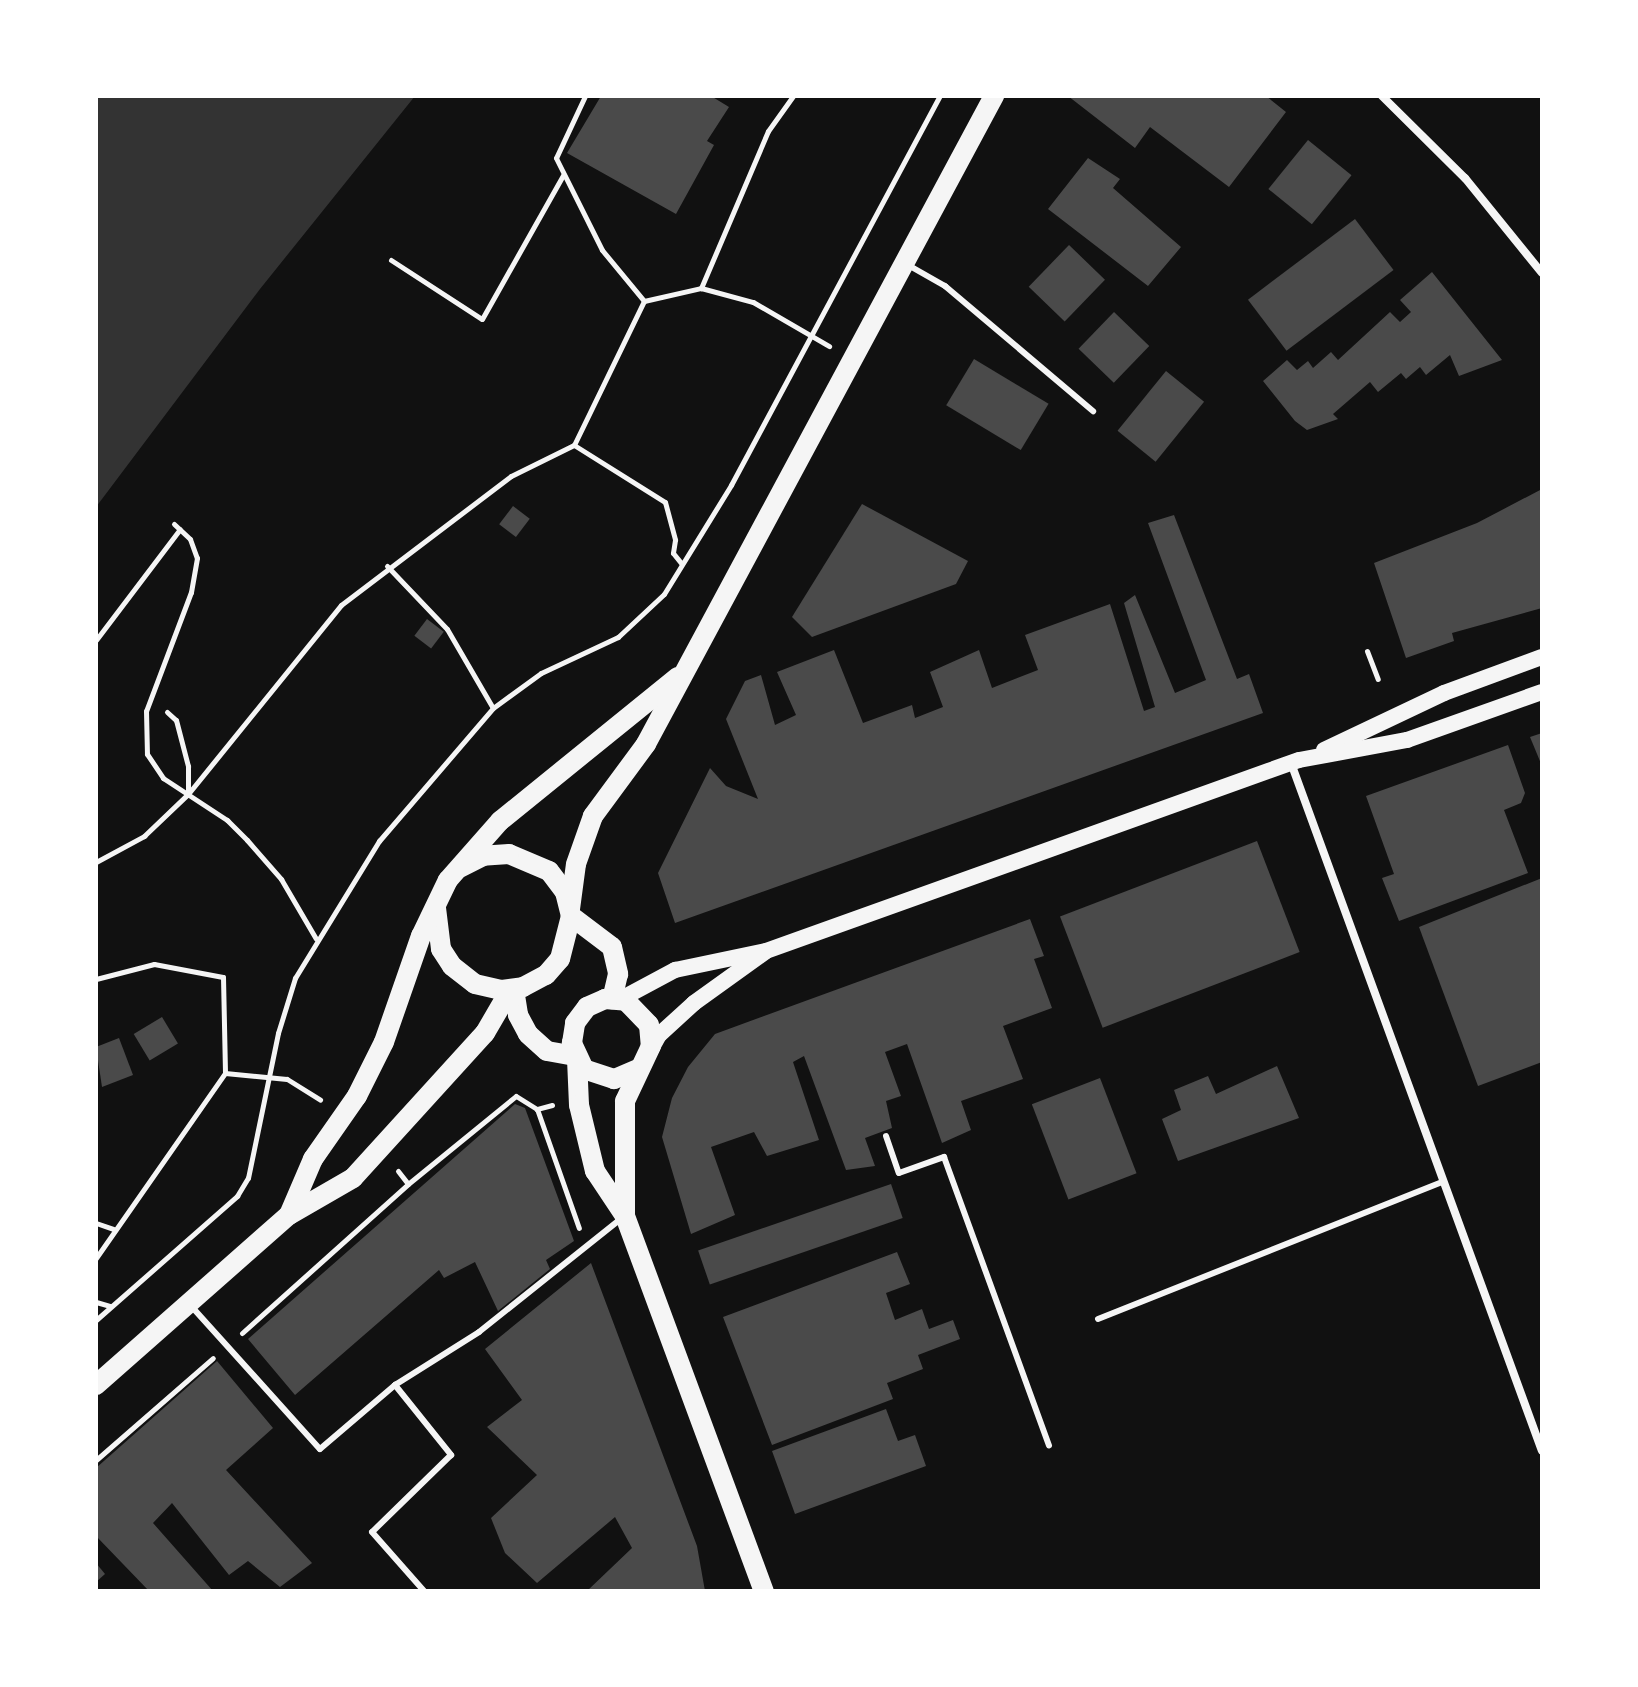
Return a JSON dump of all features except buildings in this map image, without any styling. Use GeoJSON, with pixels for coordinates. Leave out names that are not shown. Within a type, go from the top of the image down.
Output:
{"type":"FeatureCollection","features":[{"type":"Feature","properties":{"kind":"main road"},"geometry":{"type":"LineString","coordinates":[[96,1385],[289,1215],[353,1178],[485,1033],[512,989],[554,967],[569,938],[587,829],[646,744],[994,96]]}},
{"type":"Feature","properties":{"kind":"main road"},"geometry":{"type":"LineString","coordinates":[[764,1591],[625,1216],[605,1191],[592,1162],[579,1105],[572,1036],[578,1017],[592,1004],[616,999],[690,965],[766,951],[1320,753],[1429,699],[1542,657]]}},
{"type":"Feature","properties":{"kind":"main road"},"geometry":{"type":"LineString","coordinates":[[289,1215],[313,1159],[357,1096],[384,1042],[421,936],[447,882],[500,821],[682,675]]}},
{"type":"Feature","properties":{"kind":"main road"},"geometry":{"type":"LineString","coordinates":[[1320,753],[1407,740],[1542,692]]}},
{"type":"Feature","properties":{"kind":"main road"},"geometry":{"type":"LineString","coordinates":[[512,989],[475,984],[446,958],[435,920],[447,882],[492,854],[527,857],[555,877],[571,913],[612,947],[618,974],[616,999]]}},
{"type":"Feature","properties":{"kind":"main road"},"geometry":{"type":"LineString","coordinates":[[512,989],[518,1015],[528,1034],[547,1051],[576,1057],[593,1075],[608,1079],[643,1061],[659,1035],[694,1003],[766,951]]}},
{"type":"Feature","properties":{"kind":"main road"},"geometry":{"type":"LineString","coordinates":[[616,999],[645,1018],[651,1034],[624,1113],[625,1216]]}},
{"type":"Feature","properties":{"kind":"street"},"geometry":{"type":"LineString","coordinates":[[1382,96],[1484,199],[1542,273]]}},
{"type":"Feature","properties":{"kind":"street"},"geometry":{"type":"LineString","coordinates":[[1291,763],[1542,1451]]}},
{"type":"Feature","properties":{"kind":"lane"},"geometry":{"type":"LineString","coordinates":[[903,262],[945,286],[1093,411]]}},
{"type":"Feature","properties":{"kind":"lane"},"geometry":{"type":"LineString","coordinates":[[886,1136],[899,1173],[944,1157],[1049,1445]]}},
{"type":"Feature","properties":{"kind":"lane"},"geometry":{"type":"LineString","coordinates":[[1098,1319],[1443,1182]]}},
{"type":"Feature","properties":{"kind":"lane"},"geometry":{"type":"LineString","coordinates":[[189,1304],[229,1344],[320,1449],[395,1385],[479,1332],[625,1216]]}},
{"type":"Feature","properties":{"kind":"lane"},"geometry":{"type":"LineString","coordinates":[[395,1385],[451,1455],[372,1532],[424,1591]]}},
{"type":"Feature","properties":{"kind":"path"},"geometry":{"type":"LineString","coordinates":[[585,96],[556,158],[602,250],[644,301]]}},
{"type":"Feature","properties":{"kind":"path"},"geometry":{"type":"LineString","coordinates":[[701,288],[768,131],[793,96]]}},
{"type":"Feature","properties":{"kind":"path"},"geometry":{"type":"LineString","coordinates":[[96,1320],[237,1196],[258,1147],[270,1077],[295,978],[316,939],[379,841],[493,708],[541,673],[618,637],[647,615],[731,485],[809,334],[940,96]]}},
{"type":"Feature","properties":{"kind":"path"},"geometry":{"type":"LineString","coordinates":[[391,260],[482,319],[563,175]]}},
{"type":"Feature","properties":{"kind":"path"},"geometry":{"type":"LineString","coordinates":[[644,301],[701,288],[753,302],[853,360]]}},
{"type":"Feature","properties":{"kind":"path"},"geometry":{"type":"LineString","coordinates":[[96,862],[144,836],[188,794],[295,656],[341,605],[387,566],[457,521],[520,470],[574,445],[644,301]]}},
{"type":"Feature","properties":{"kind":"path"},"geometry":{"type":"LineString","coordinates":[[574,445],[665,502],[675,540],[673,553],[681,563]]}},
{"type":"Feature","properties":{"kind":"path"},"geometry":{"type":"LineString","coordinates":[[96,640],[177,526],[197,558],[191,592],[143,726],[153,766],[247,840],[281,879],[316,939]]}},
{"type":"Feature","properties":{"kind":"path"},"geometry":{"type":"LineString","coordinates":[[387,566],[447,629],[493,708]]}},
{"type":"Feature","properties":{"kind":"path"},"geometry":{"type":"LineString","coordinates":[[1367,651],[1378,679]]}},
{"type":"Feature","properties":{"kind":"path"},"geometry":{"type":"LineString","coordinates":[[167,712],[176,720],[188,766],[188,794]]}},
{"type":"Feature","properties":{"kind":"path"},"geometry":{"type":"LineString","coordinates":[[96,979],[154,964],[223,977],[225,1073],[113,1229],[96,1258]]}},
{"type":"Feature","properties":{"kind":"path"},"geometry":{"type":"LineString","coordinates":[[225,1073],[270,1077]]}},
{"type":"Feature","properties":{"kind":"path"},"geometry":{"type":"LineString","coordinates":[[96,1460],[408,1184],[516,1096],[537,1109]]}},
{"type":"Feature","properties":{"kind":"path"},"geometry":{"type":"LineString","coordinates":[[403,1177],[408,1184]]}},
{"type":"Feature","properties":{"kind":"path"},"geometry":{"type":"LineString","coordinates":[[96,1223],[113,1229]]}},
{"type":"Feature","properties":{"kind":"path"},"geometry":{"type":"LineString","coordinates":[[96,1302],[111,1307]]}},
{"type":"Feature","properties":{"kind":"shaded area"},"geometry":{"type":"Polygon","coordinates":[[[96,96],[415,96],[260,289],[96,507],[96,96]]]}}]}
